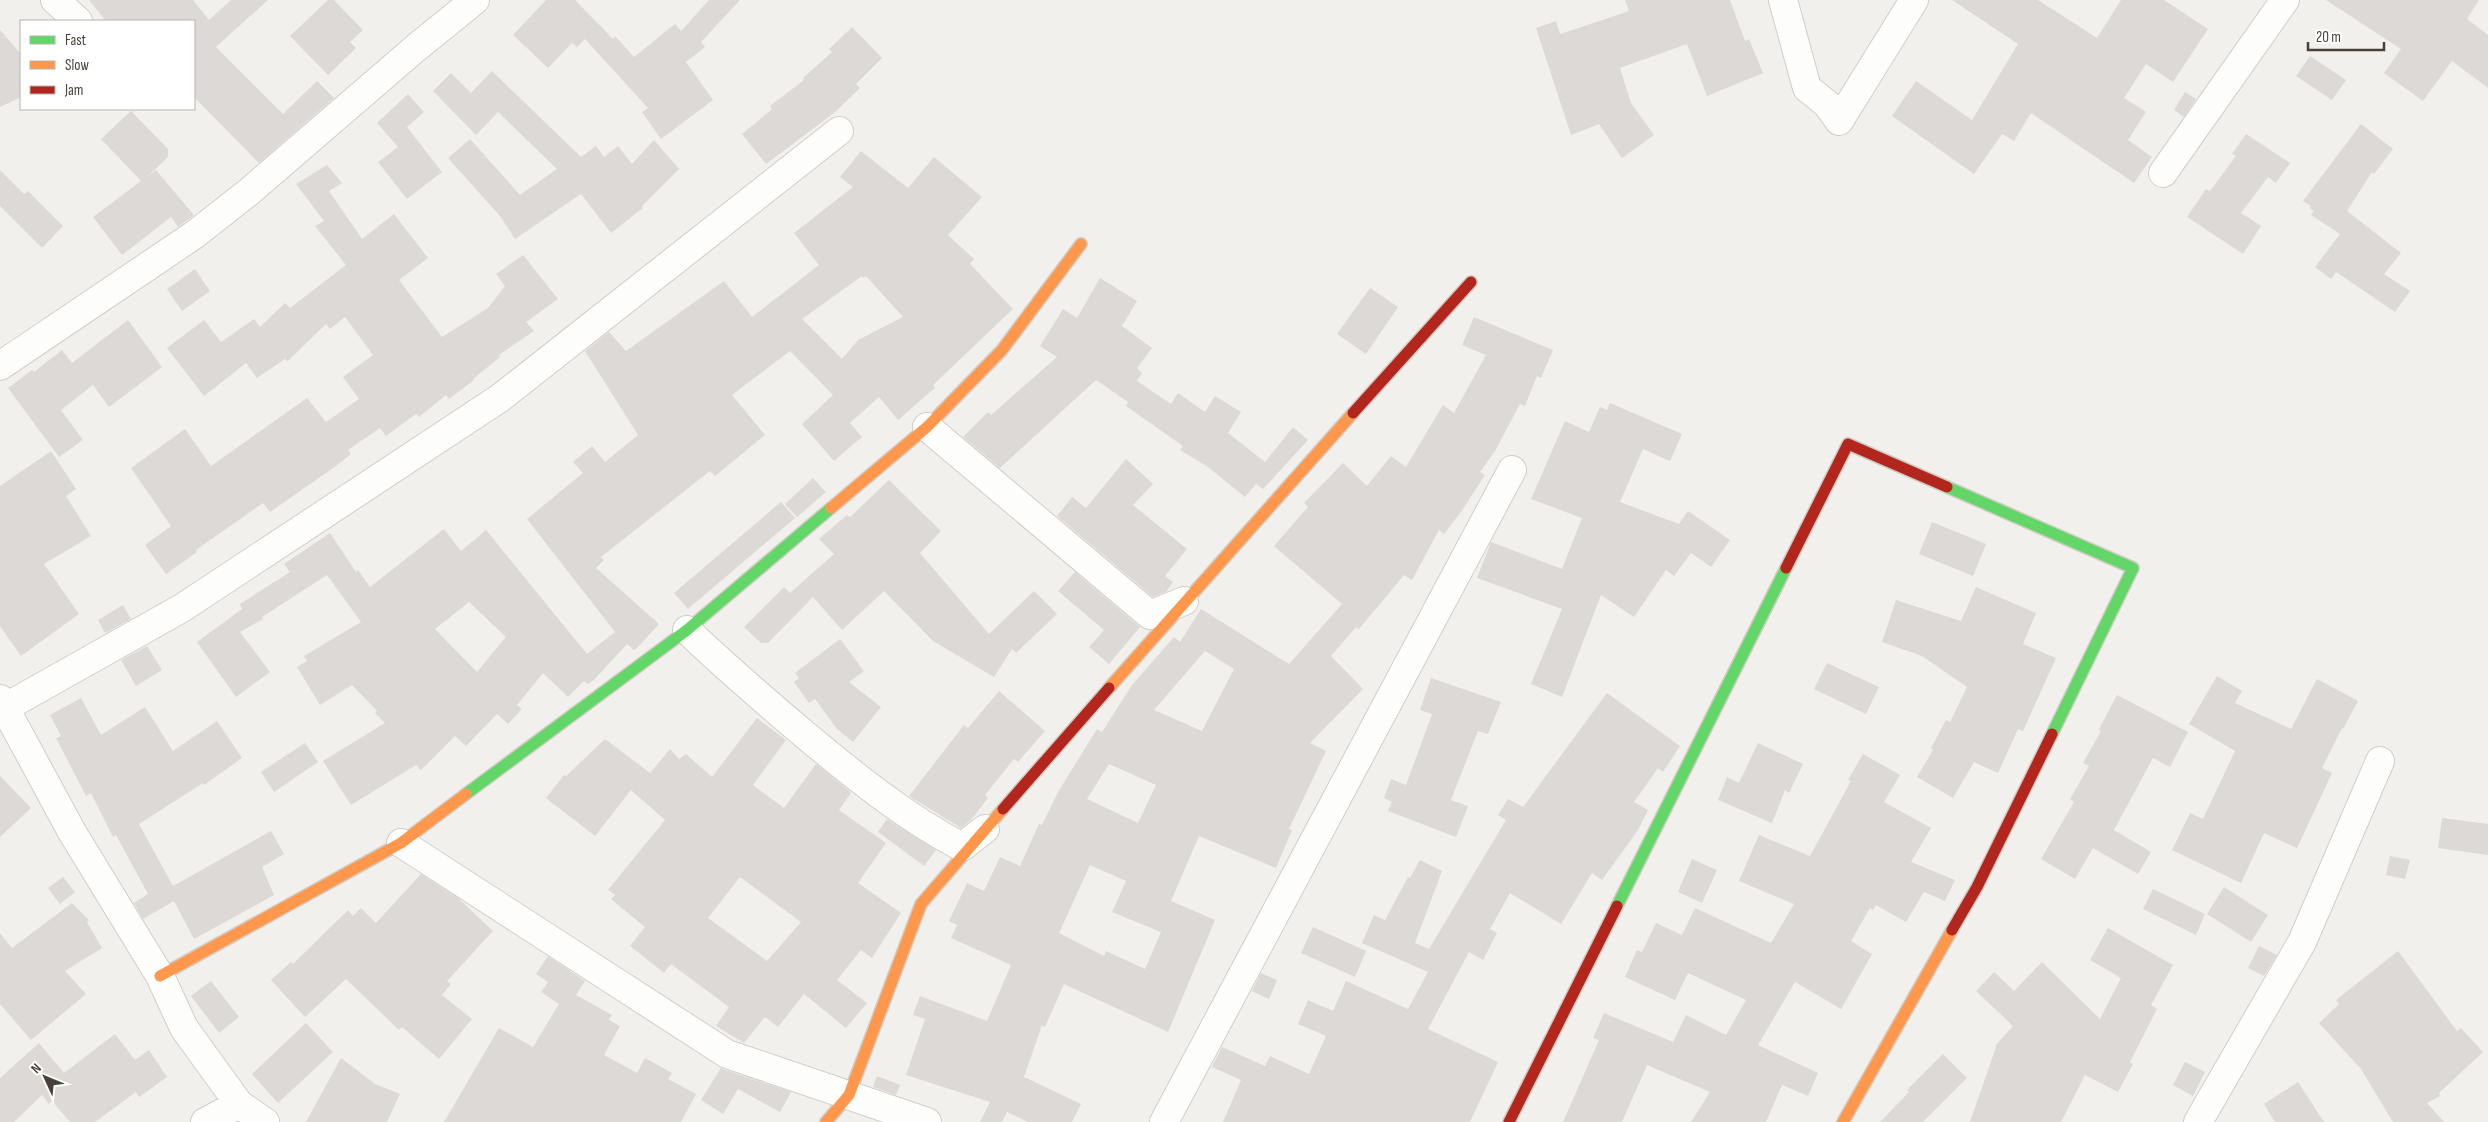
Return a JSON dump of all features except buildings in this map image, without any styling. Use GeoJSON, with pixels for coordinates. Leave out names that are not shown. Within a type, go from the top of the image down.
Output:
{"type":"FeatureCollection","features":[{"type":"Feature","properties":{"kind":"street"},"geometry":{"type":"LineString","coordinates":[[55,0],[77,20]]}},
{"type":"Feature","properties":{"kind":"street"},"geometry":{"type":"LineString","coordinates":[[0,366],[201,229],[250,191],[417,47],[475,0]]}},
{"type":"Feature","properties":{"kind":"street"},"geometry":{"type":"LineString","coordinates":[[1783,0],[1807,88],[1827,104],[1839,121],[1914,0]]}},
{"type":"Feature","properties":{"kind":"street"},"geometry":{"type":"LineString","coordinates":[[2163,173],[2285,0]]}},
{"type":"Feature","properties":{"kind":"street"},"geometry":{"type":"LineString","coordinates":[[265,1122],[239,1104],[184,1028],[160,976],[72,832],[3,703],[182,608],[500,398],[839,130]]}},
{"type":"Feature","properties":{"kind":"street"},"geometry":{"type":"LineString","coordinates":[[160,976],[401,843],[687,630],[927,427],[1002,350],[1081,244]]}},
{"type":"Feature","properties":{"kind":"street"},"geometry":{"type":"LineString","coordinates":[[826,1122],[849,1095],[922,904],[1184,601],[1471,282]]}},
{"type":"Feature","properties":{"kind":"street"},"geometry":{"type":"LineString","coordinates":[[927,427],[1150,615],[1184,601]]}},
{"type":"Feature","properties":{"kind":"street"},"geometry":{"type":"LineString","coordinates":[[1509,1122],[1848,444],[2133,568],[1977,887],[1843,1122]]}},
{"type":"Feature","properties":{"kind":"street"},"geometry":{"type":"LineString","coordinates":[[1164,1122],[1512,470]]}},
{"type":"Feature","properties":{"kind":"street"},"geometry":{"type":"LineString","coordinates":[[687,630],[726,669],[838,763],[929,830],[962,848],[989,825]]}},
{"type":"Feature","properties":{"kind":"street"},"geometry":{"type":"LineString","coordinates":[[2198,1122],[2302,942],[2380,761]]}},
{"type":"Feature","properties":{"kind":"street"},"geometry":{"type":"LineString","coordinates":[[401,843],[727,1054],[927,1122]]}},
{"type":"Feature","properties":{"kind":"street"},"geometry":{"type":"LineString","coordinates":[[205,1122],[239,1104]]}},
{"type":"Feature","properties":{"kind":"traffic: fast"},"geometry":{"type":"LineString","coordinates":[[1947,487],[2133,568],[2052,734]]}},
{"type":"Feature","properties":{"kind":"traffic: fast"},"geometry":{"type":"LineString","coordinates":[[466,794],[687,630],[831,508]]}},
{"type":"Feature","properties":{"kind":"traffic: fast"},"geometry":{"type":"LineString","coordinates":[[1617,906],[1786,568]]}},
{"type":"Feature","properties":{"kind":"traffic: slow"},"geometry":{"type":"LineString","coordinates":[[831,508],[927,427],[1002,350],[1081,244]]}},
{"type":"Feature","properties":{"kind":"traffic: slow"},"geometry":{"type":"LineString","coordinates":[[1109,688],[1353,413]]}},
{"type":"Feature","properties":{"kind":"traffic: slow"},"geometry":{"type":"LineString","coordinates":[[160,976],[401,843],[466,794]]}},
{"type":"Feature","properties":{"kind":"traffic: slow"},"geometry":{"type":"LineString","coordinates":[[826,1122],[849,1095],[921,904],[1003,809]]}},
{"type":"Feature","properties":{"kind":"traffic: slow"},"geometry":{"type":"LineString","coordinates":[[1843,1122],[1952,930]]}},
{"type":"Feature","properties":{"kind":"traffic: jam"},"geometry":{"type":"LineString","coordinates":[[1353,413],[1471,282]]}},
{"type":"Feature","properties":{"kind":"traffic: jam"},"geometry":{"type":"LineString","coordinates":[[1786,568],[1848,444],[1947,487]]}},
{"type":"Feature","properties":{"kind":"traffic: jam"},"geometry":{"type":"LineString","coordinates":[[1003,809],[1109,688]]}},
{"type":"Feature","properties":{"kind":"traffic: jam"},"geometry":{"type":"LineString","coordinates":[[1952,930],[1977,887],[2052,734]]}},
{"type":"Feature","properties":{"kind":"traffic: jam"},"geometry":{"type":"LineString","coordinates":[[1509,1122],[1617,906]]}}]}
